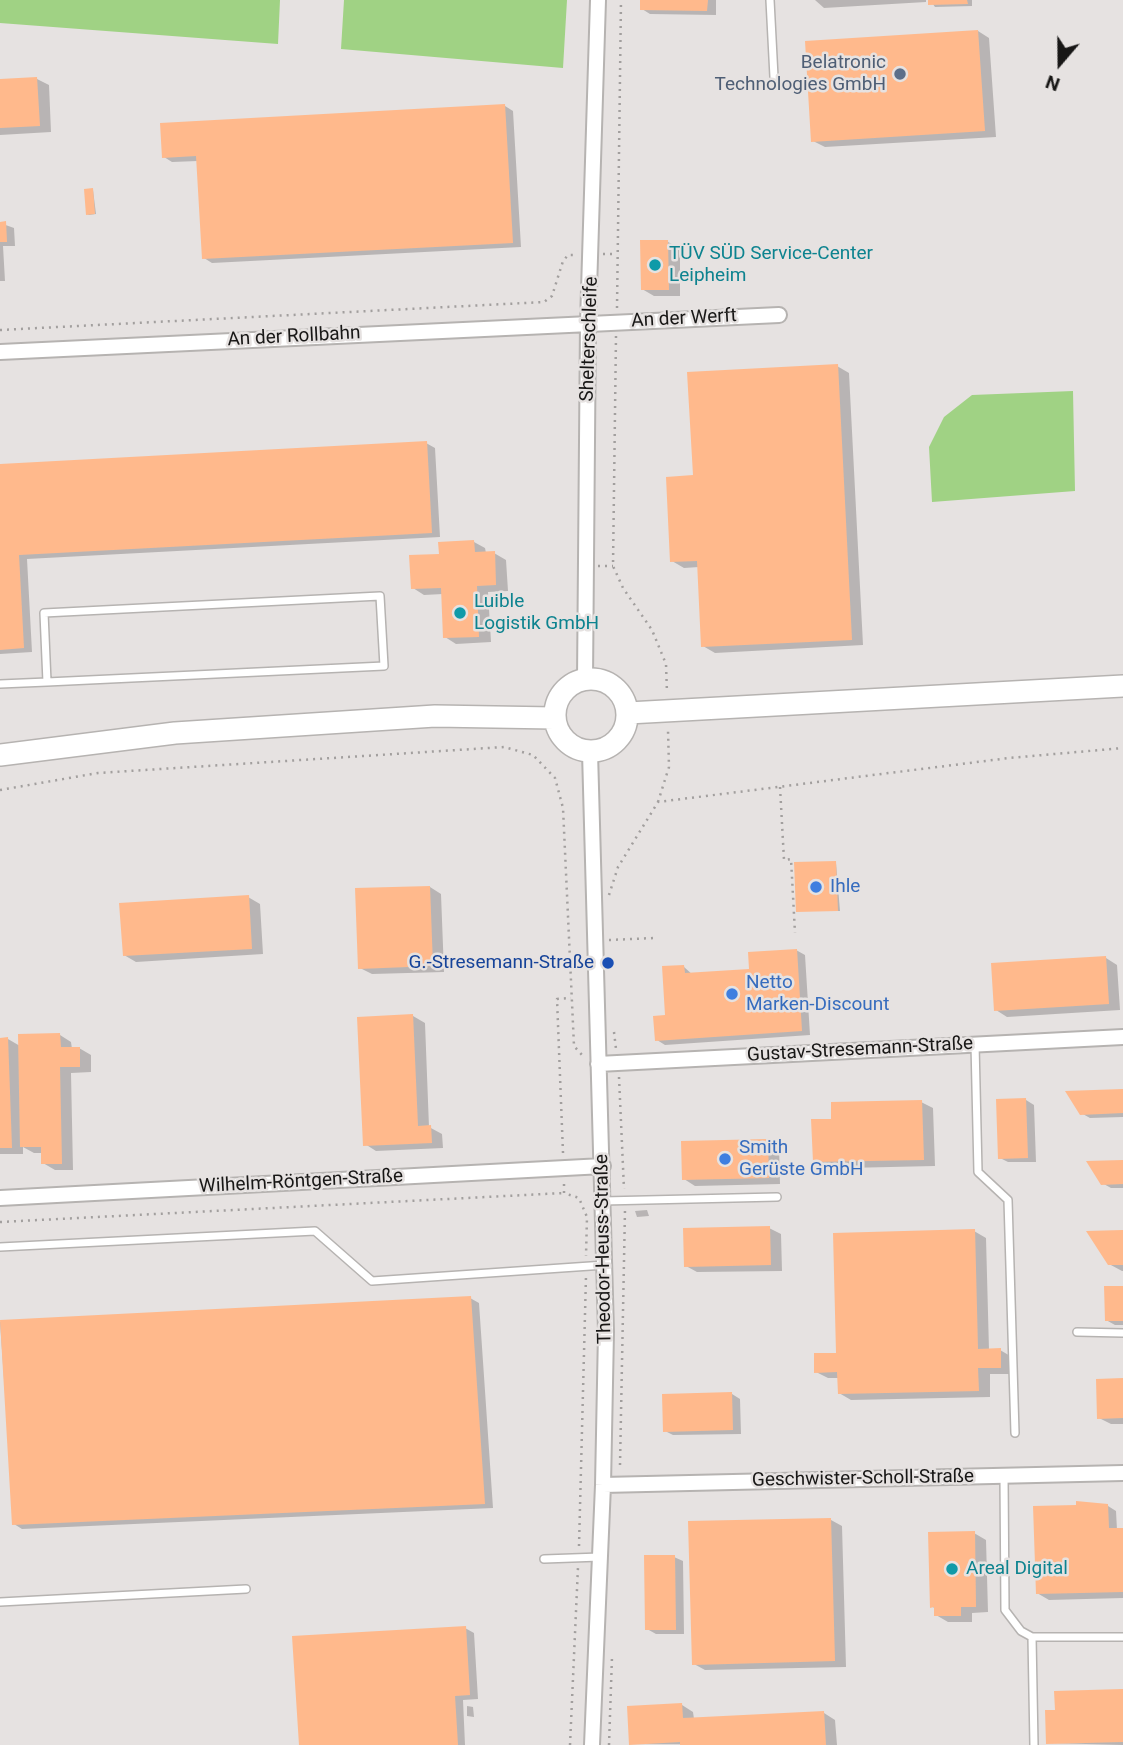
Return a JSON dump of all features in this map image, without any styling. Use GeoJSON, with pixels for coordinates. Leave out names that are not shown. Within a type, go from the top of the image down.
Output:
{"type":"FeatureCollection","features":[{"type":"Feature","properties":{"kind":"main road"},"geometry":{"type":"LineString","coordinates":[[585,679],[600,680],[614,687],[624,698],[628,713],[626,725],[613,745],[590,752],[565,742],[554,718],[556,704],[562,692],[572,683],[585,679]]}},
{"type":"Feature","properties":{"kind":"main road"},"geometry":{"type":"LineString","coordinates":[[628,713],[1123,686]]}},
{"type":"Feature","properties":{"kind":"main road"},"geometry":{"type":"LineString","coordinates":[[0,755],[175,733],[435,716],[554,718]]}},
{"type":"Feature","properties":{"kind":"street","name":"Shelterschleife"},"geometry":{"type":"LineString","coordinates":[[585,679],[589,322],[593,254],[597,0]]}},
{"type":"Feature","properties":{"kind":"street","name":"An der Werft"},"geometry":{"type":"LineString","coordinates":[[589,322],[779,315]]}},
{"type":"Feature","properties":{"kind":"street","name":"An der Rollbahn"},"geometry":{"type":"LineString","coordinates":[[0,352],[589,322]]}},
{"type":"Feature","properties":{"kind":"street","name":"Theodor-Heuss-Straße"},"geometry":{"type":"LineString","coordinates":[[590,752],[605,1265],[603,1485],[592,1745]]}},
{"type":"Feature","properties":{"kind":"street","name":"Gustav-Stresemann-Straße"},"geometry":{"type":"LineString","coordinates":[[598,1064],[1123,1037]]}},
{"type":"Feature","properties":{"kind":"street","name":"Wilhelm-Röntgen-Straße"},"geometry":{"type":"LineString","coordinates":[[0,1198],[603,1166]]}},
{"type":"Feature","properties":{"kind":"street","name":"Geschwister-Scholl-Straße"},"geometry":{"type":"LineString","coordinates":[[603,1485],[1123,1473]]}},
{"type":"Feature","properties":{"kind":"lane"},"geometry":{"type":"LineString","coordinates":[[770,0],[774,77]]}},
{"type":"Feature","properties":{"kind":"lane"},"geometry":{"type":"LineString","coordinates":[[0,684],[47,682],[384,666],[380,596],[44,613],[47,682]]}},
{"type":"Feature","properties":{"kind":"lane"},"geometry":{"type":"LineString","coordinates":[[975,1044],[978,1172],[1008,1200],[1015,1433]]}},
{"type":"Feature","properties":{"kind":"lane"},"geometry":{"type":"LineString","coordinates":[[603,1201],[777,1197]]}},
{"type":"Feature","properties":{"kind":"lane"},"geometry":{"type":"LineString","coordinates":[[0,1247],[315,1231],[372,1281],[605,1265]]}},
{"type":"Feature","properties":{"kind":"lane"},"geometry":{"type":"LineString","coordinates":[[1077,1332],[1123,1333]]}},
{"type":"Feature","properties":{"kind":"lane"},"geometry":{"type":"LineString","coordinates":[[1003,1476],[1005,1610],[1021,1631],[1032,1637],[1123,1637]]}},
{"type":"Feature","properties":{"kind":"lane"},"geometry":{"type":"LineString","coordinates":[[544,1559],[600,1558]]}},
{"type":"Feature","properties":{"kind":"lane"},"geometry":{"type":"LineString","coordinates":[[0,1602],[246,1589]]}},
{"type":"Feature","properties":{"kind":"lane"},"geometry":{"type":"LineString","coordinates":[[1032,1637],[1034,1745]]}},
{"type":"Feature","properties":{"kind":"path"},"geometry":{"type":"LineString","coordinates":[[621,0],[613,566],[623,588],[652,630],[666,664],[667,696]]}},
{"type":"Feature","properties":{"kind":"path"},"geometry":{"type":"LineString","coordinates":[[0,330],[544,302],[552,296],[563,261],[568,255],[617,254]]}},
{"type":"Feature","properties":{"kind":"path"},"geometry":{"type":"LineString","coordinates":[[608,904],[618,867],[657,802],[669,767],[668,727]]}},
{"type":"Feature","properties":{"kind":"path"},"geometry":{"type":"LineString","coordinates":[[0,790],[98,773],[504,747],[533,754],[555,778],[563,808],[574,1046],[586,1060],[598,1064]]}},
{"type":"Feature","properties":{"kind":"path"},"geometry":{"type":"LineString","coordinates":[[657,802],[1009,758],[1123,748]]}},
{"type":"Feature","properties":{"kind":"path"},"geometry":{"type":"LineString","coordinates":[[780,787],[784,860],[791,859],[795,933]]}},
{"type":"Feature","properties":{"kind":"path"},"geometry":{"type":"LineString","coordinates":[[570,929],[594,926]]}},
{"type":"Feature","properties":{"kind":"path"},"geometry":{"type":"LineString","coordinates":[[607,940],[654,938]]}},
{"type":"Feature","properties":{"kind":"path"},"geometry":{"type":"LineString","coordinates":[[564,1193],[557,999],[571,998]]}},
{"type":"Feature","properties":{"kind":"path"},"geometry":{"type":"LineString","coordinates":[[0,1222],[564,1193],[579,1198],[587,1217],[570,1745]]}},
{"type":"Feature","properties":{"kind":"green space"},"geometry":{"type":"Polygon","coordinates":[[[0,0],[280,0],[278,44],[0,23],[0,0]]]}},
{"type":"Feature","properties":{"kind":"green space"},"geometry":{"type":"Polygon","coordinates":[[[344,0],[567,0],[563,68],[341,49],[344,0]]]}},
{"type":"Feature","properties":{"kind":"green space"},"geometry":{"type":"Polygon","coordinates":[[[1073,391],[1075,491],[932,502],[929,447],[944,417],[972,395],[1073,391]]]}},
{"type":"Feature","properties":{"kind":"building"},"geometry":{"type":"Polygon","coordinates":[[[640,0],[708,0],[707,11],[640,10],[640,0]]]}},
{"type":"Feature","properties":{"kind":"building"},"geometry":{"type":"Polygon","coordinates":[[[928,0],[967,0],[968,4],[928,5],[928,0]]]}},
{"type":"Feature","properties":{"kind":"building"},"geometry":{"type":"Polygon","coordinates":[[[978,30],[985,131],[811,142],[805,41],[978,30]]]}},
{"type":"Feature","properties":{"kind":"building"},"geometry":{"type":"Polygon","coordinates":[[[37,77],[40,126],[0,128],[0,79],[37,77]]]}},
{"type":"Feature","properties":{"kind":"building"},"geometry":{"type":"Polygon","coordinates":[[[505,104],[513,243],[202,259],[196,156],[162,158],[160,123],[505,104]]]}},
{"type":"Feature","properties":{"kind":"building"},"geometry":{"type":"Polygon","coordinates":[[[93,188],[95,214],[86,215],[84,189],[93,188]]]}},
{"type":"Feature","properties":{"kind":"building"},"geometry":{"type":"Polygon","coordinates":[[[6,221],[7,242],[0,242],[0,222],[6,221]]]}},
{"type":"Feature","properties":{"kind":"building","name":"TÜV SÜD Service-Center Leipheim"},"geometry":{"type":"Polygon","coordinates":[[[640,240],[668,240],[669,290],[641,290],[640,240]]]}},
{"type":"Feature","properties":{"kind":"building"},"geometry":{"type":"Polygon","coordinates":[[[838,364],[852,640],[701,647],[697,561],[670,562],[666,477],[693,475],[687,372],[838,364]]]}},
{"type":"Feature","properties":{"kind":"building"},"geometry":{"type":"Polygon","coordinates":[[[427,441],[432,533],[19,555],[24,648],[0,650],[0,464],[427,441]]]}},
{"type":"Feature","properties":{"kind":"building","name":"Luible Logistik GmbH"},"geometry":{"type":"Polygon","coordinates":[[[474,540],[475,552],[495,551],[496,585],[477,586],[479,637],[443,638],[441,588],[411,589],[409,555],[439,554],[438,542],[474,540]]]}},
{"type":"Feature","properties":{"kind":"building","name":"Ihle"},"geometry":{"type":"Polygon","coordinates":[[[836,861],[838,911],[796,912],[794,862],[836,861]]]}},
{"type":"Feature","properties":{"kind":"building"},"geometry":{"type":"Polygon","coordinates":[[[430,886],[433,966],[358,969],[355,888],[430,886]]]}},
{"type":"Feature","properties":{"kind":"building"},"geometry":{"type":"Polygon","coordinates":[[[249,895],[252,949],[123,956],[119,903],[249,895]]]}},
{"type":"Feature","properties":{"kind":"building","name":"Netto Marken-Discount"},"geometry":{"type":"Polygon","coordinates":[[[797,949],[802,1031],[655,1041],[653,1016],[665,1015],[662,966],[684,965],[685,973],[749,969],[748,952],[797,949]]]}},
{"type":"Feature","properties":{"kind":"building"},"geometry":{"type":"Polygon","coordinates":[[[1106,956],[1109,1004],[994,1011],[991,963],[1106,956]]]}},
{"type":"Feature","properties":{"kind":"building"},"geometry":{"type":"Polygon","coordinates":[[[413,1014],[418,1126],[431,1125],[432,1143],[363,1146],[357,1017],[413,1014]]]}},
{"type":"Feature","properties":{"kind":"building"},"geometry":{"type":"Polygon","coordinates":[[[60,1033],[61,1047],[80,1047],[80,1067],[60,1067],[62,1164],[41,1164],[41,1147],[20,1147],[18,1034],[60,1033]]]}},
{"type":"Feature","properties":{"kind":"building"},"geometry":{"type":"Polygon","coordinates":[[[8,1037],[12,1148],[0,1148],[0,1038],[8,1037]]]}},
{"type":"Feature","properties":{"kind":"building"},"geometry":{"type":"Polygon","coordinates":[[[1123,1089],[1123,1113],[1080,1115],[1065,1091],[1123,1089]]]}},
{"type":"Feature","properties":{"kind":"building"},"geometry":{"type":"Polygon","coordinates":[[[1026,1098],[1028,1158],[998,1159],[996,1099],[1026,1098]]]}},
{"type":"Feature","properties":{"kind":"building"},"geometry":{"type":"Polygon","coordinates":[[[922,1100],[924,1160],[813,1162],[811,1119],[831,1119],[831,1102],[922,1100]]]}},
{"type":"Feature","properties":{"kind":"building","name":"Smith Gerüste GmbH"},"geometry":{"type":"Polygon","coordinates":[[[768,1139],[769,1178],[682,1180],[681,1141],[768,1139]]]}},
{"type":"Feature","properties":{"kind":"building"},"geometry":{"type":"Polygon","coordinates":[[[1123,1160],[1123,1184],[1101,1185],[1086,1161],[1123,1160]]]}},
{"type":"Feature","properties":{"kind":"building"},"geometry":{"type":"Polygon","coordinates":[[[770,1226],[771,1265],[684,1267],[683,1228],[770,1226]]]}},
{"type":"Feature","properties":{"kind":"building"},"geometry":{"type":"Polygon","coordinates":[[[975,1229],[978,1349],[1001,1348],[1001,1368],[978,1368],[979,1391],[838,1394],[837,1372],[814,1373],[814,1353],[836,1353],[833,1233],[975,1229]]]}},
{"type":"Feature","properties":{"kind":"building"},"geometry":{"type":"Polygon","coordinates":[[[1123,1230],[1123,1265],[1108,1265],[1086,1231],[1123,1230]]]}},
{"type":"Feature","properties":{"kind":"building"},"geometry":{"type":"Polygon","coordinates":[[[1104,1286],[1123,1286],[1123,1321],[1105,1321],[1104,1286]]]}},
{"type":"Feature","properties":{"kind":"building"},"geometry":{"type":"Polygon","coordinates":[[[471,1296],[485,1504],[12,1525],[0,1320],[471,1296]]]}},
{"type":"Feature","properties":{"kind":"building"},"geometry":{"type":"Polygon","coordinates":[[[1123,1378],[1123,1418],[1097,1419],[1096,1379],[1123,1378]]]}},
{"type":"Feature","properties":{"kind":"building"},"geometry":{"type":"Polygon","coordinates":[[[732,1392],[733,1430],[663,1432],[662,1394],[732,1392]]]}},
{"type":"Feature","properties":{"kind":"building"},"geometry":{"type":"Polygon","coordinates":[[[1076,1501],[1108,1504],[1109,1528],[1123,1528],[1123,1592],[1036,1594],[1033,1506],[1076,1505],[1076,1501]]]}},
{"type":"Feature","properties":{"kind":"building"},"geometry":{"type":"Polygon","coordinates":[[[831,1518],[835,1661],[692,1665],[688,1521],[831,1518]]]}},
{"type":"Feature","properties":{"kind":"building","name":"Areal Digital"},"geometry":{"type":"Polygon","coordinates":[[[975,1531],[976,1607],[961,1607],[961,1616],[934,1616],[934,1607],[930,1608],[928,1532],[975,1531]]]}},
{"type":"Feature","properties":{"kind":"building"},"geometry":{"type":"Polygon","coordinates":[[[644,1555],[675,1555],[676,1630],[645,1630],[644,1555]]]}},
{"type":"Feature","properties":{"kind":"building"},"geometry":{"type":"Polygon","coordinates":[[[466,1626],[470,1695],[455,1696],[458,1745],[299,1745],[292,1636],[466,1626]]]}},
{"type":"Feature","properties":{"kind":"building"},"geometry":{"type":"Polygon","coordinates":[[[1123,1689],[1123,1742],[1046,1744],[1045,1710],[1055,1710],[1054,1691],[1123,1689]]]}},
{"type":"Feature","properties":{"kind":"building"},"geometry":{"type":"Polygon","coordinates":[[[682,1703],[683,1718],[824,1711],[826,1745],[680,1745],[680,1742],[629,1745],[627,1706],[682,1703]]]}},
{"type":"Feature","properties":{"kind":"place","name":"Belatronic Technologies GmbH"},"geometry":{"type":"Point","coordinates":[900,74]}},
{"type":"Feature","properties":{"kind":"place","name":"TÜV SÜD Service-Center Leipheim"},"geometry":{"type":"Point","coordinates":[655,265]}},
{"type":"Feature","properties":{"kind":"place","name":"Luible Logistik GmbH"},"geometry":{"type":"Point","coordinates":[460,613]}},
{"type":"Feature","properties":{"kind":"place","name":"Ihle"},"geometry":{"type":"Point","coordinates":[816,887]}},
{"type":"Feature","properties":{"kind":"place","name":"G.-Stresemann-Straße"},"geometry":{"type":"Point","coordinates":[608,963]}},
{"type":"Feature","properties":{"kind":"place","name":"Netto Marken-Discount"},"geometry":{"type":"Point","coordinates":[732,994]}},
{"type":"Feature","properties":{"kind":"place","name":"Smith Gerüste GmbH"},"geometry":{"type":"Point","coordinates":[725,1159]}},
{"type":"Feature","properties":{"kind":"place","name":"Areal Digital"},"geometry":{"type":"Point","coordinates":[952,1569]}}]}
